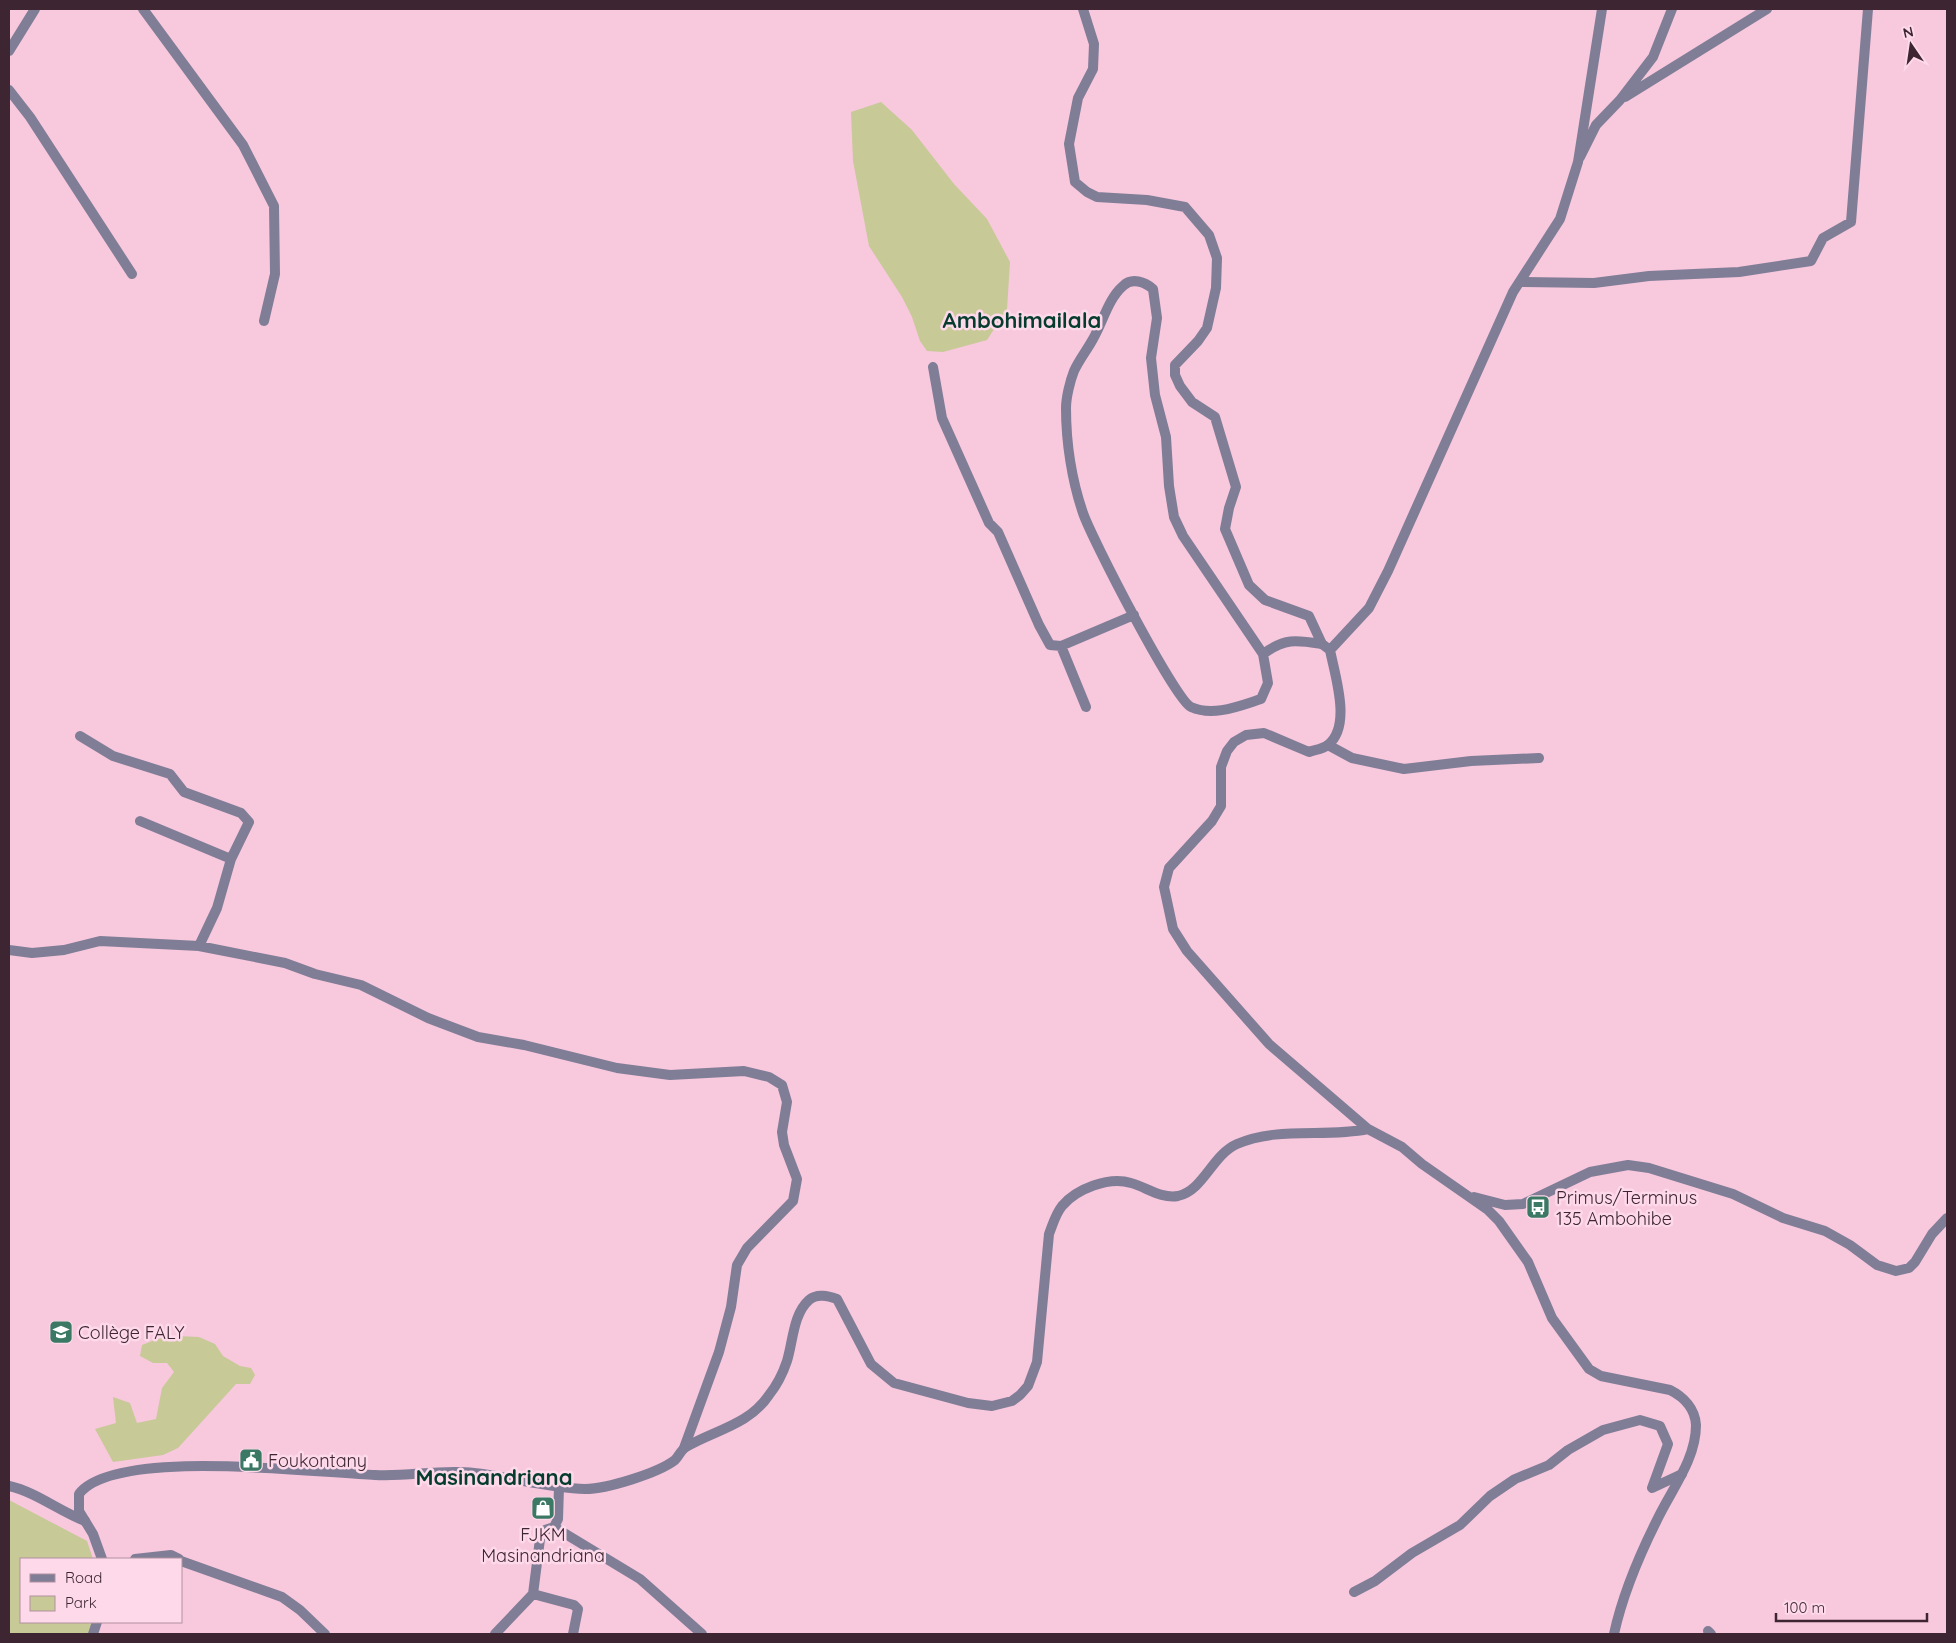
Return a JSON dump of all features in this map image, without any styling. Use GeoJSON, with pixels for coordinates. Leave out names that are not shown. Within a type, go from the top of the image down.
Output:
{"type":"FeatureCollection","features":[{"type":"Feature","properties":{"kind":"street"},"geometry":{"type":"LineString","coordinates":[[9,51],[35,9]]}},
{"type":"Feature","properties":{"kind":"street"},"geometry":{"type":"LineString","coordinates":[[143,9],[243,145],[274,206],[275,274],[264,321]]}},
{"type":"Feature","properties":{"kind":"street"},"geometry":{"type":"LineString","coordinates":[[1083,9],[1094,44],[1093,69],[1078,98],[1069,144],[1075,182],[1087,192],[1096,196],[1147,200],[1185,207],[1209,235],[1217,258],[1216,288],[1207,328],[1198,341],[1175,364],[1175,375],[1192,402],[1215,417],[1236,487],[1228,508],[1225,529],[1249,585],[1265,600],[1309,616],[1326,647],[1342,716],[1338,730],[1328,745],[1309,752],[1283,739],[1264,733],[1246,735],[1234,742],[1227,750],[1222,767],[1221,806],[1212,822],[1169,868],[1164,887],[1173,929],[1187,951],[1269,1044],[1368,1129],[1396,1143],[1422,1164],[1468,1195],[1499,1221],[1519,1246],[1552,1318],[1589,1369],[1601,1376],[1670,1390],[1685,1400],[1694,1416],[1696,1425],[1695,1439],[1682,1474],[1648,1539],[1614,1634]]}},
{"type":"Feature","properties":{"kind":"street"},"geometry":{"type":"LineString","coordinates":[[1578,162],[1602,9]]}},
{"type":"Feature","properties":{"kind":"street"},"geometry":{"type":"LineString","coordinates":[[1263,654],[1277,644],[1288,642],[1326,647],[1369,608],[1388,571],[1520,282],[1560,219],[1578,162],[1596,125],[1620,100],[1653,57],[1672,9]]}},
{"type":"Feature","properties":{"kind":"street"},"geometry":{"type":"LineString","coordinates":[[1620,100],[1767,9]]}},
{"type":"Feature","properties":{"kind":"street"},"geometry":{"type":"LineString","coordinates":[[1520,282],[1594,283],[1649,276],[1739,272],[1810,262],[1823,238],[1851,222],[1868,9]]}},
{"type":"Feature","properties":{"kind":"street"},"geometry":{"type":"LineString","coordinates":[[9,90],[30,117],[132,274]]}},
{"type":"Feature","properties":{"kind":"street"},"geometry":{"type":"LineString","coordinates":[[1134,281],[1147,283],[1153,289],[1157,318],[1151,358],[1155,395],[1166,437],[1169,486],[1174,517],[1183,536],[1263,654],[1268,683],[1261,699],[1210,712],[1190,707],[1175,688],[1134,615],[1083,513],[1070,455],[1066,406],[1074,372],[1108,308],[1123,285],[1134,281]]}},
{"type":"Feature","properties":{"kind":"street"},"geometry":{"type":"LineString","coordinates":[[934,367],[942,418],[989,523],[998,532],[1050,645],[1060,646],[1134,615]]}},
{"type":"Feature","properties":{"kind":"street"},"geometry":{"type":"LineString","coordinates":[[1060,646],[1086,707]]}},
{"type":"Feature","properties":{"kind":"street"},"geometry":{"type":"LineString","coordinates":[[80,736],[114,756],[170,774],[184,792],[241,812],[249,822],[231,860],[217,908],[199,946]]}},
{"type":"Feature","properties":{"kind":"street"},"geometry":{"type":"LineString","coordinates":[[1328,745],[1352,758],[1404,770],[1471,761],[1539,758]]}},
{"type":"Feature","properties":{"kind":"street"},"geometry":{"type":"LineString","coordinates":[[140,821],[231,860]]}},
{"type":"Feature","properties":{"kind":"street"},"geometry":{"type":"LineString","coordinates":[[9,950],[40,952],[64,950],[100,941],[199,946],[285,963],[315,974],[362,985],[428,1018],[478,1037],[524,1045],[617,1068],[670,1075],[744,1071],[770,1077],[782,1086],[787,1102],[782,1132],[784,1145],[797,1179],[793,1201],[746,1248],[737,1265],[730,1307],[719,1352],[684,1448],[676,1459],[644,1474],[615,1484],[587,1489],[558,1487],[455,1472],[375,1475],[226,1466],[176,1466],[116,1475],[92,1482],[83,1489],[78,1501],[102,1558]]}},
{"type":"Feature","properties":{"kind":"street"},"geometry":{"type":"LineString","coordinates":[[684,1448],[746,1419],[764,1404],[775,1387],[786,1362],[799,1314],[809,1300],[818,1296],[826,1295],[837,1299],[871,1364],[894,1383],[983,1406],[1012,1401],[1028,1386],[1036,1362],[1049,1234],[1055,1216],[1070,1198],[1087,1188],[1115,1181],[1130,1182],[1156,1193],[1176,1196],[1193,1188],[1221,1154],[1237,1144],[1271,1134],[1347,1133],[1368,1129]]}},
{"type":"Feature","properties":{"kind":"street"},"geometry":{"type":"LineString","coordinates":[[1468,1195],[1516,1206],[1528,1203],[1551,1189],[1590,1172],[1628,1166],[1649,1168],[1717,1188],[1783,1218],[1825,1231],[1850,1245],[1878,1265],[1896,1271],[1909,1268],[1915,1262],[1932,1234],[1947,1218]]}},
{"type":"Feature","properties":{"kind":"street"},"geometry":{"type":"LineString","coordinates":[[1354,1592],[1375,1581],[1412,1553],[1460,1524],[1490,1496],[1515,1479],[1549,1465],[1568,1450],[1604,1430],[1640,1420],[1660,1426],[1668,1444],[1652,1488],[1682,1474]]}},
{"type":"Feature","properties":{"kind":"street"},"geometry":{"type":"LineString","coordinates":[[9,1486],[31,1493],[64,1513],[85,1521]]}},
{"type":"Feature","properties":{"kind":"street"},"geometry":{"type":"LineString","coordinates":[[495,1634],[533,1594],[540,1539],[545,1530],[554,1526],[558,1519],[558,1487]]}},
{"type":"Feature","properties":{"kind":"street"},"geometry":{"type":"LineString","coordinates":[[554,1526],[640,1579],[702,1634]]}},
{"type":"Feature","properties":{"kind":"street"},"geometry":{"type":"LineString","coordinates":[[144,1558],[172,1555],[177,1558]]}},
{"type":"Feature","properties":{"kind":"street"},"geometry":{"type":"LineString","coordinates":[[182,1561],[282,1598],[300,1610],[325,1634]]}},
{"type":"Feature","properties":{"kind":"street"},"geometry":{"type":"LineString","coordinates":[[533,1594],[574,1606],[578,1609],[573,1634]]}},
{"type":"Feature","properties":{"kind":"green space"},"geometry":{"type":"Polygon","coordinates":[[[881,102],[912,130],[954,184],[987,219],[1010,262],[1007,309],[987,340],[943,352],[927,351],[920,341],[912,317],[902,297],[869,246],[853,161],[851,112],[881,102]]]}},
{"type":"Feature","properties":{"kind":"green space"},"geometry":{"type":"Polygon","coordinates":[[[176,1336],[199,1337],[215,1344],[223,1356],[240,1366],[251,1368],[255,1375],[250,1384],[236,1384],[178,1448],[163,1455],[113,1462],[95,1429],[116,1423],[113,1397],[130,1403],[137,1423],[156,1419],[162,1388],[174,1372],[167,1363],[153,1363],[140,1356],[142,1345],[157,1339],[176,1336]]]}},
{"type":"Feature","properties":{"kind":"green space"},"geometry":{"type":"Polygon","coordinates":[[[9,1500],[87,1541],[93,1558],[20,1558],[20,1623],[94,1623],[90,1634],[9,1634],[9,1500]]]}},
{"type":"Feature","properties":{"kind":"place","name":"Primus/Terminus 135 Ambohibe"},"geometry":{"type":"Point","coordinates":[1538,1207]}},
{"type":"Feature","properties":{"kind":"place","name":"Collège FALY"},"geometry":{"type":"Point","coordinates":[61,1332]}},
{"type":"Feature","properties":{"kind":"place","name":"Foukontany"},"geometry":{"type":"Point","coordinates":[251,1460]}},
{"type":"Feature","properties":{"kind":"place","name":"FJKM Masinandriana"},"geometry":{"type":"Point","coordinates":[543,1508]}},
{"type":"Feature","properties":{"kind":"district","name":"Ambohimailala"},"geometry":{"type":"Point","coordinates":[1022,320]}},
{"type":"Feature","properties":{"kind":"district","name":"Masinandriana"},"geometry":{"type":"Point","coordinates":[494,1477]}}]}
